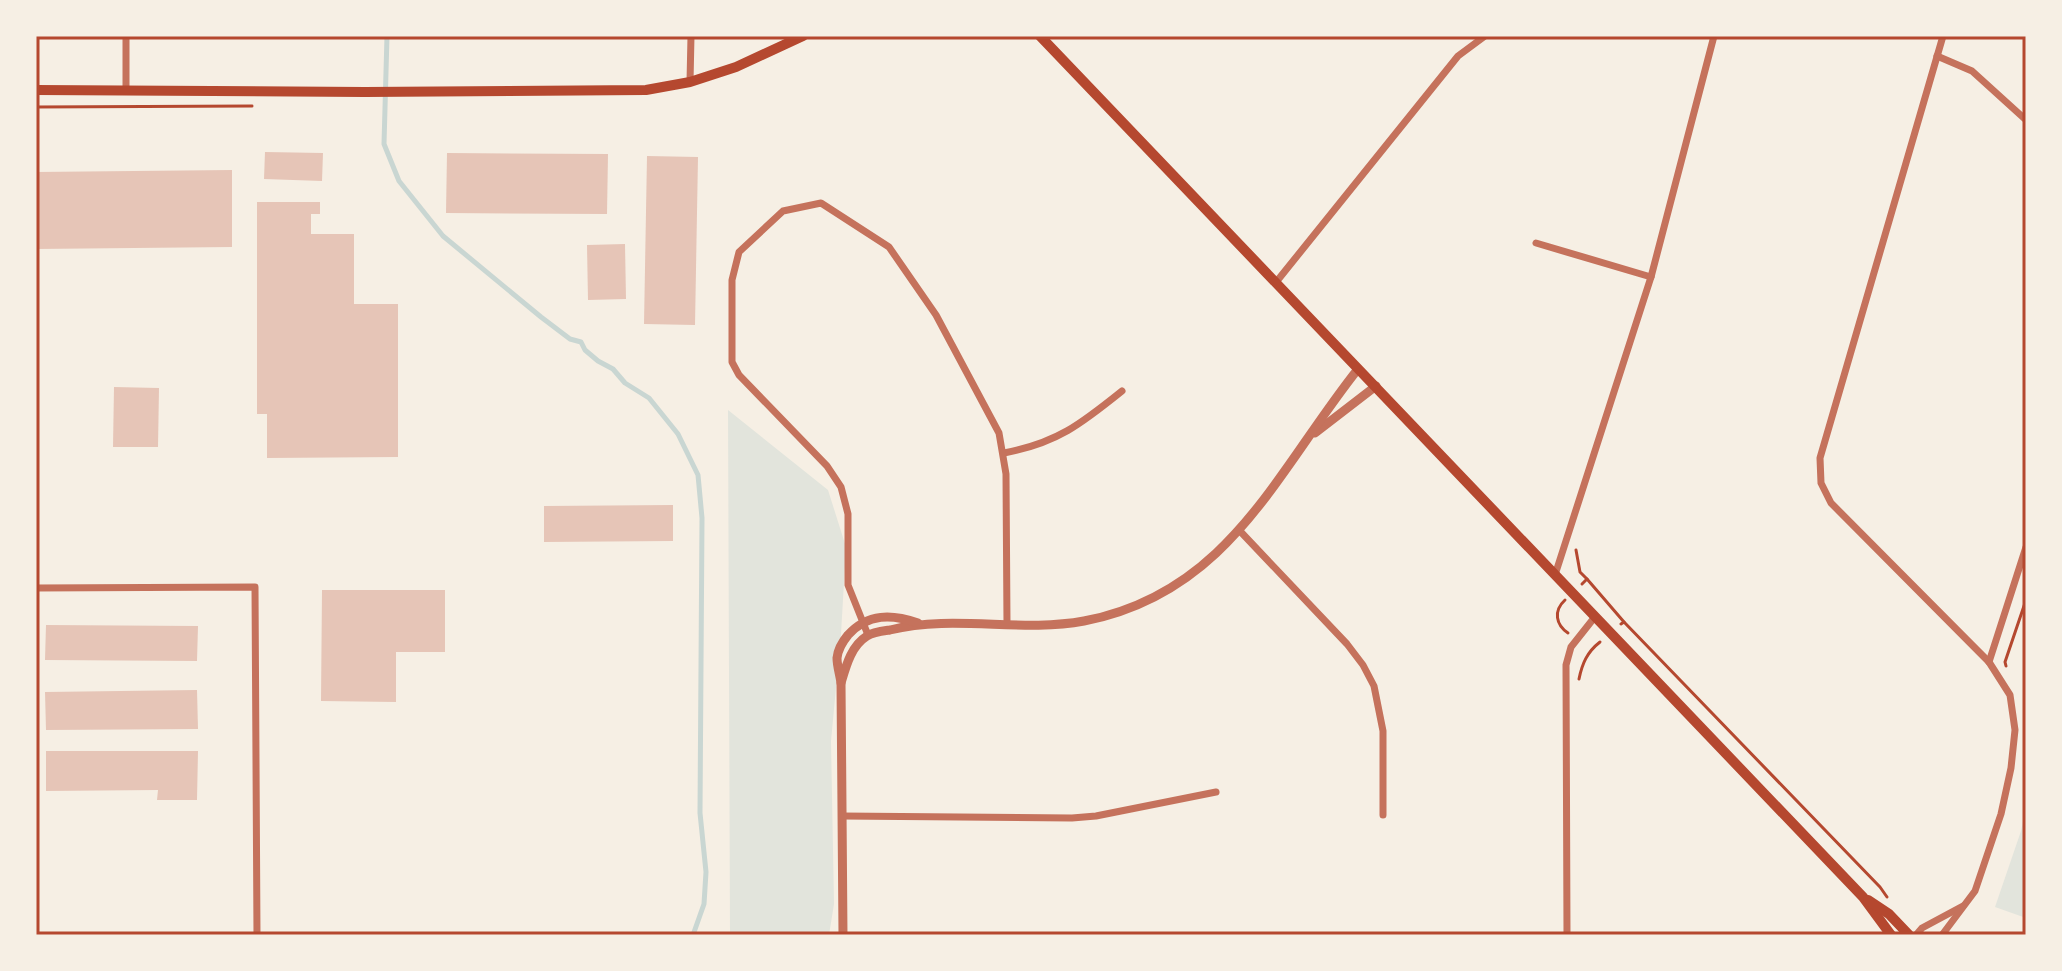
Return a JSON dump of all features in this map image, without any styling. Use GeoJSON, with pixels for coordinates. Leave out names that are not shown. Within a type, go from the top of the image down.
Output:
{"type":"FeatureCollection","features":[{"type":"Feature","properties":{"kind":"main road"},"geometry":{"type":"LineString","coordinates":[[777,46],[787,36]]}},
{"type":"Feature","properties":{"kind":"main road"},"geometry":{"type":"LineString","coordinates":[[36,90],[646,90],[690,82],[736,67],[803,36]]}},
{"type":"Feature","properties":{"kind":"main road"},"geometry":{"type":"LineString","coordinates":[[1040,36],[1863,897],[1891,935]]}},
{"type":"Feature","properties":{"kind":"main road"},"geometry":{"type":"LineString","coordinates":[[1863,897],[1889,914],[1909,935]]}},
{"type":"Feature","properties":{"kind":"street"},"geometry":{"type":"LineString","coordinates":[[126,36],[126,89]]}},
{"type":"Feature","properties":{"kind":"street"},"geometry":{"type":"LineString","coordinates":[[690,82],[691,36]]}},
{"type":"Feature","properties":{"kind":"street"},"geometry":{"type":"LineString","coordinates":[[1277,281],[1458,56],[1485,36]]}},
{"type":"Feature","properties":{"kind":"street"},"geometry":{"type":"LineString","coordinates":[[1555,575],[1651,277],[1714,36]]}},
{"type":"Feature","properties":{"kind":"street"},"geometry":{"type":"LineString","coordinates":[[1942,935],[1965,905],[1982,875],[2001,814],[2015,730],[2010,695],[1989,662],[1831,503],[1821,483],[1820,458],[1943,36]]}},
{"type":"Feature","properties":{"kind":"street"},"geometry":{"type":"LineString","coordinates":[[1937,56],[1972,71],[2026,120]]}},
{"type":"Feature","properties":{"kind":"street"},"geometry":{"type":"LineString","coordinates":[[868,635],[848,585],[848,514],[841,487],[827,466],[739,375],[732,362],[732,280],[739,252],[783,211],[821,203],[889,247],[936,315],[999,433],[1004,453],[1007,624]]}},
{"type":"Feature","properties":{"kind":"street"},"geometry":{"type":"LineString","coordinates":[[1536,243],[1651,277]]}},
{"type":"Feature","properties":{"kind":"street"},"geometry":{"type":"LineString","coordinates":[[841,683],[848,660],[856,646],[868,635],[920,623],[1084,621],[1136,606],[1182,582],[1211,560],[1239,530],[1358,369]]}},
{"type":"Feature","properties":{"kind":"street"},"geometry":{"type":"LineString","coordinates":[[1312,435],[1376,386]]}},
{"type":"Feature","properties":{"kind":"street"},"geometry":{"type":"LineString","coordinates":[[1004,453],[1038,445],[1067,433],[1122,391]]}},
{"type":"Feature","properties":{"kind":"street"},"geometry":{"type":"LineString","coordinates":[[1239,530],[1347,644],[1374,686],[1383,731],[1383,815]]}},
{"type":"Feature","properties":{"kind":"street"},"geometry":{"type":"LineString","coordinates":[[1989,662],[2026,547]]}},
{"type":"Feature","properties":{"kind":"street"},"geometry":{"type":"LineString","coordinates":[[36,588],[255,587],[257,935]]}},
{"type":"Feature","properties":{"kind":"street"},"geometry":{"type":"LineString","coordinates":[[843,935],[841,683],[837,657],[843,642],[861,623],[885,616],[899,616],[920,623]]}},
{"type":"Feature","properties":{"kind":"street"},"geometry":{"type":"LineString","coordinates":[[1567,935],[1566,665],[1571,647],[1594,618]]}},
{"type":"Feature","properties":{"kind":"street"},"geometry":{"type":"LineString","coordinates":[[842,816],[1072,818],[1216,792]]}},
{"type":"Feature","properties":{"kind":"street"},"geometry":{"type":"LineString","coordinates":[[1916,935],[1922,928],[1965,905]]}},
{"type":"Feature","properties":{"kind":"path"},"geometry":{"type":"LineString","coordinates":[[1579,680],[1590,650],[1624,622],[1880,887],[1890,901]]}},
{"type":"Feature","properties":{"kind":"shaded area"},"geometry":{"type":"Polygon","coordinates":[[[728,410],[828,490],[846,547],[831,741],[834,904],[829,935],[730,935],[728,410]]]}},
{"type":"Feature","properties":{"kind":"shaded area"},"geometry":{"type":"Polygon","coordinates":[[[2026,807],[2026,918],[1995,907],[2026,807]]]}},
{"type":"Feature","properties":{"kind":"building"},"geometry":{"type":"Polygon","coordinates":[[[265,152],[323,153],[322,181],[264,179],[265,152]]]}},
{"type":"Feature","properties":{"kind":"building"},"geometry":{"type":"Polygon","coordinates":[[[447,153],[608,154],[607,214],[446,213],[447,153]]]}},
{"type":"Feature","properties":{"kind":"building"},"geometry":{"type":"Polygon","coordinates":[[[647,156],[698,157],[695,325],[644,324],[647,156]]]}},
{"type":"Feature","properties":{"kind":"building"},"geometry":{"type":"Polygon","coordinates":[[[232,170],[232,247],[36,249],[36,172],[232,170]]]}},
{"type":"Feature","properties":{"kind":"building"},"geometry":{"type":"Polygon","coordinates":[[[257,202],[320,202],[320,214],[311,214],[311,234],[354,234],[354,304],[398,304],[398,457],[267,458],[267,414],[257,414],[257,202]]]}},
{"type":"Feature","properties":{"kind":"building"},"geometry":{"type":"Polygon","coordinates":[[[625,244],[626,299],[588,300],[587,245],[625,244]]]}},
{"type":"Feature","properties":{"kind":"building"},"geometry":{"type":"Polygon","coordinates":[[[114,387],[159,388],[158,447],[113,447],[114,387]]]}},
{"type":"Feature","properties":{"kind":"building"},"geometry":{"type":"Polygon","coordinates":[[[673,505],[673,541],[544,542],[544,506],[673,505]]]}},
{"type":"Feature","properties":{"kind":"building"},"geometry":{"type":"Polygon","coordinates":[[[322,590],[445,590],[445,652],[396,652],[396,702],[321,701],[322,590]]]}},
{"type":"Feature","properties":{"kind":"building"},"geometry":{"type":"Polygon","coordinates":[[[46,625],[198,626],[197,661],[45,660],[46,625]]]}},
{"type":"Feature","properties":{"kind":"building"},"geometry":{"type":"Polygon","coordinates":[[[197,690],[198,729],[46,730],[45,692],[197,690]]]}},
{"type":"Feature","properties":{"kind":"building"},"geometry":{"type":"Polygon","coordinates":[[[46,751],[198,751],[197,800],[157,800],[158,790],[46,791],[46,751]]]}},
{"type":"Feature","properties":{"kind":"waterway"},"geometry":{"type":"LineString","coordinates":[[387,36],[384,144],[399,181],[443,236],[541,317],[570,339],[581,342],[598,361],[649,398],[678,434],[698,475],[702,518],[700,813],[706,872],[704,904],[693,935]]}}]}
